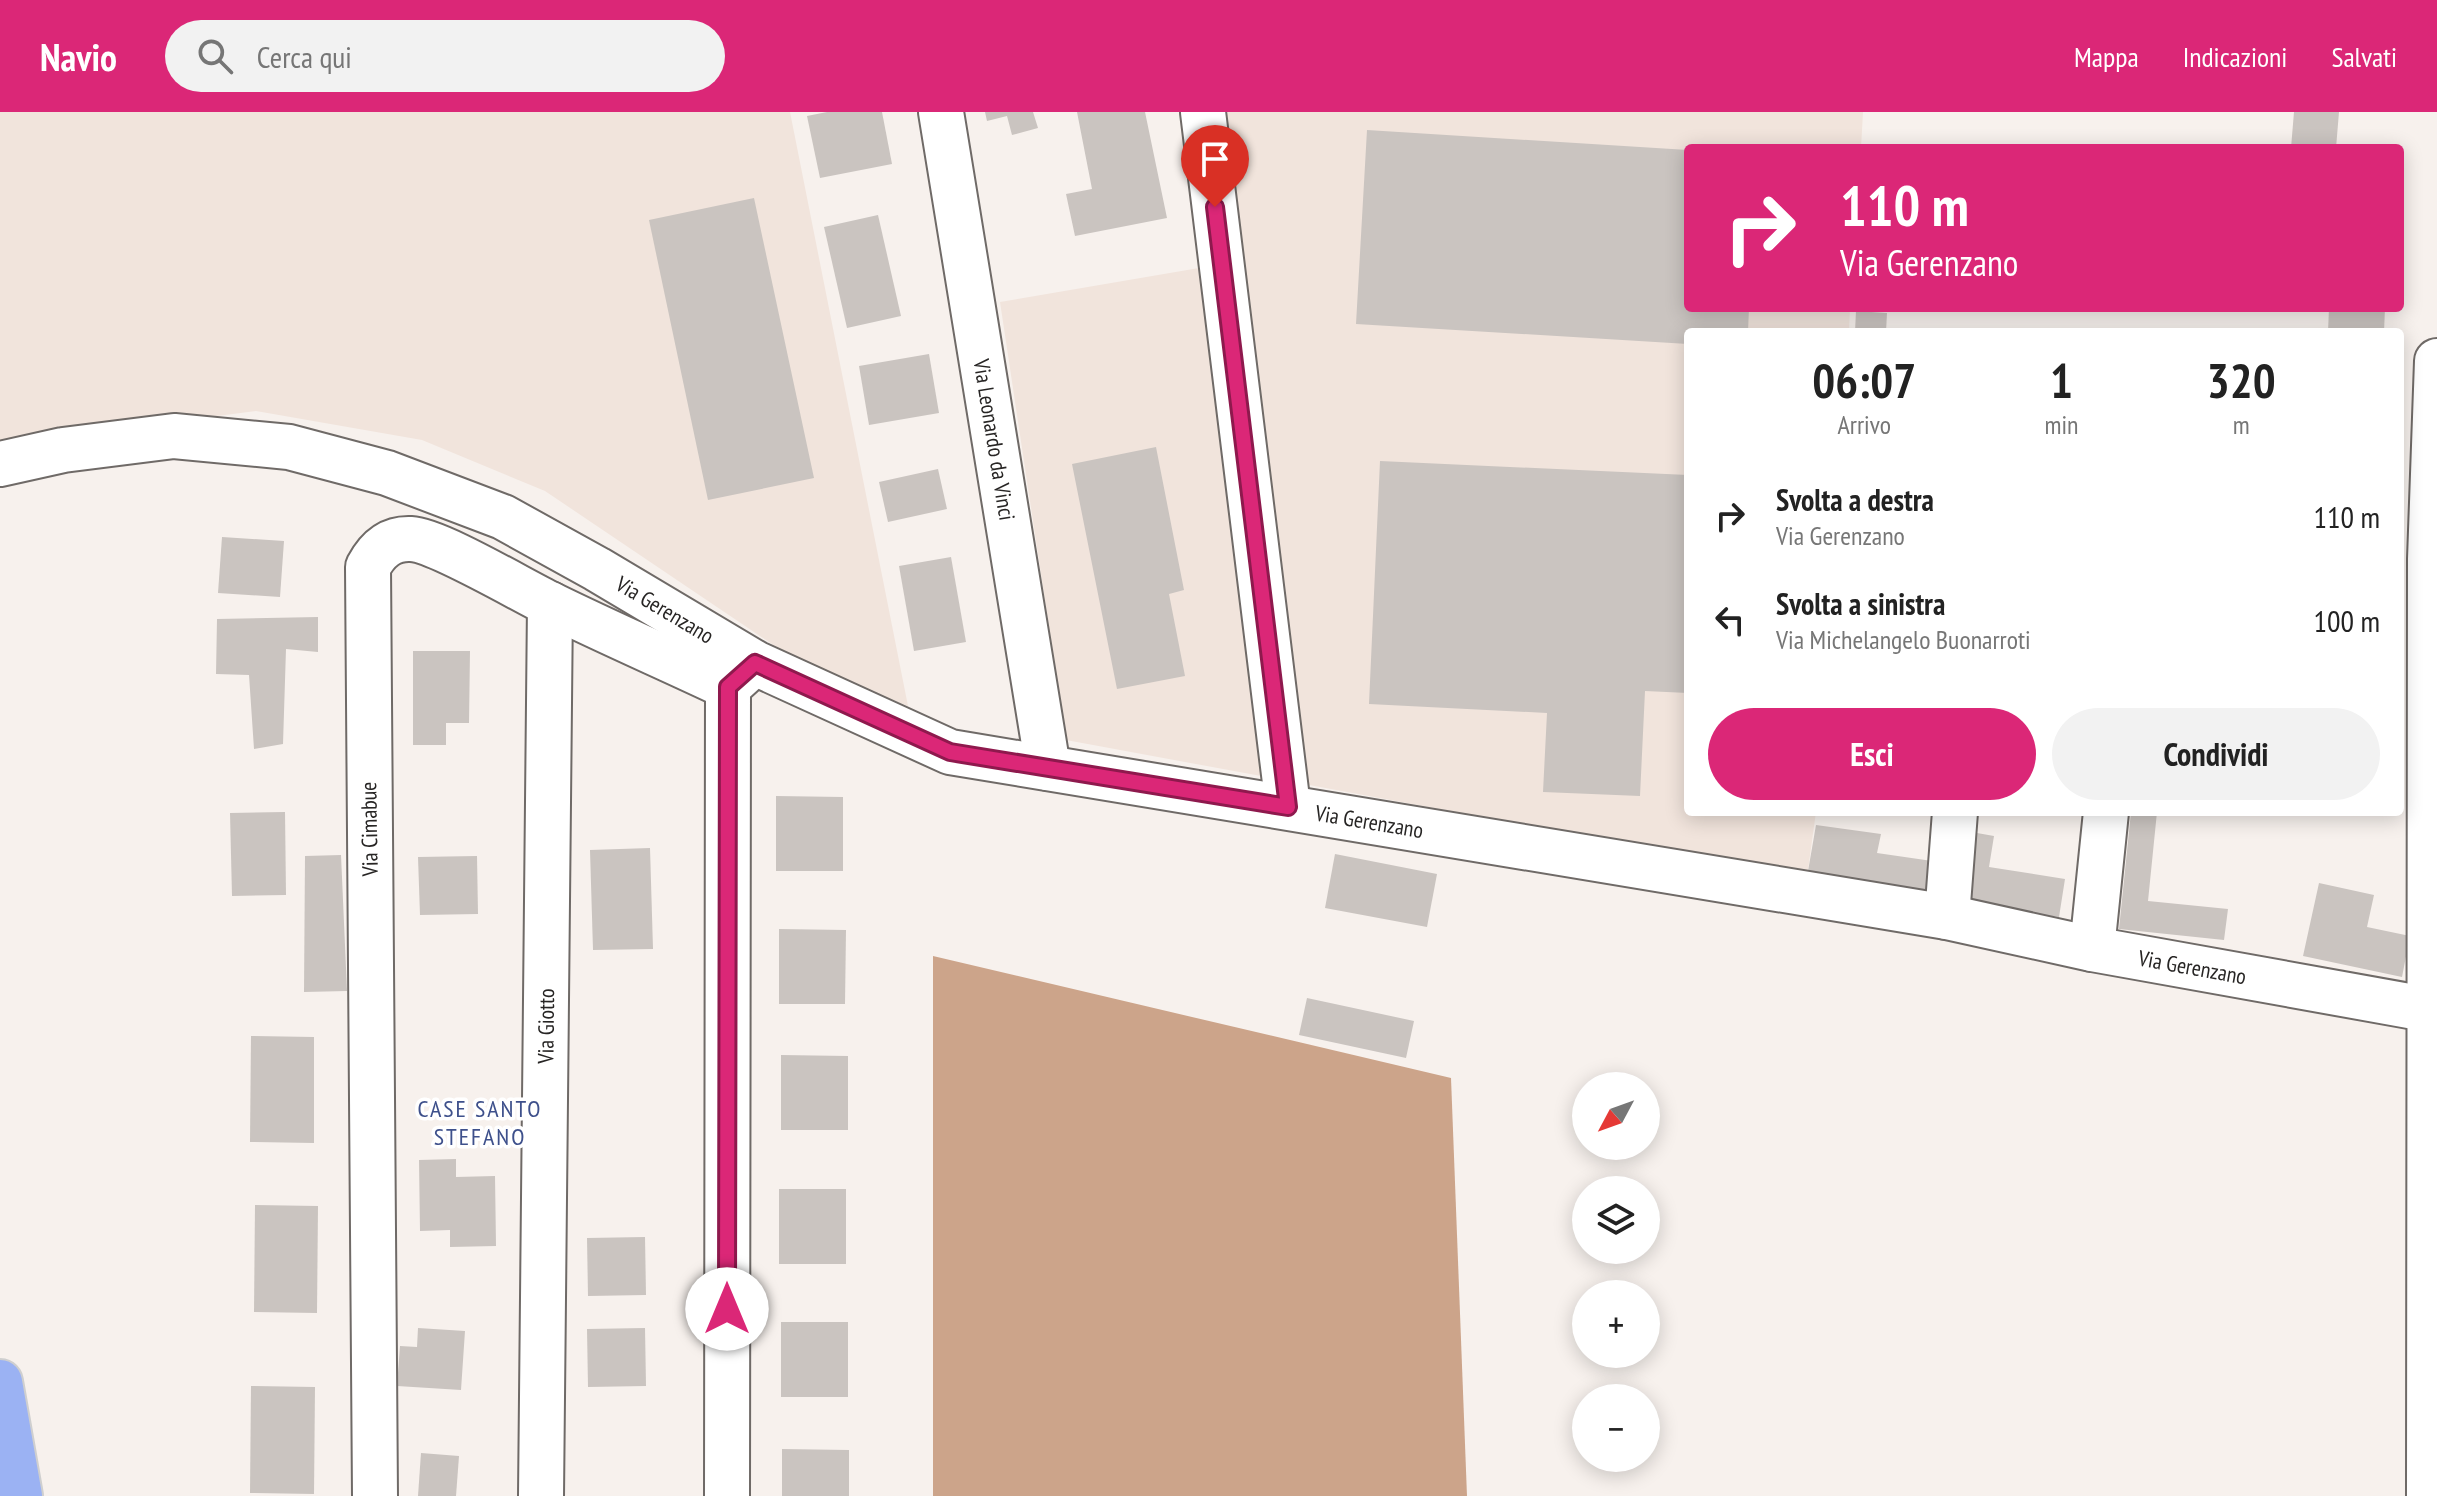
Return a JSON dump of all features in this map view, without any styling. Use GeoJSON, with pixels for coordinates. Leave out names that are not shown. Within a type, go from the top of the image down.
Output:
{"type":"FeatureCollection","features":[{"type":"Feature","properties":{"kind":"highway"},"geometry":{"type":"LineString","coordinates":[[0,1382],[20,1496]]}},
{"type":"Feature","properties":{"kind":"street","name":"Via Leonardo da Vinci"},"geometry":{"type":"LineString","coordinates":[[941,112],[1048,768]]}},
{"type":"Feature","properties":{"kind":"street"},"geometry":{"type":"LineString","coordinates":[[1203,112],[1288,807]]}},
{"type":"Feature","properties":{"kind":"street"},"geometry":{"type":"LineString","coordinates":[[2429,1496],[2437,361]]}},
{"type":"Feature","properties":{"kind":"street","name":"Via Gerenzano"},"geometry":{"type":"LineString","coordinates":[[0,464],[63,450],[174,436],[289,447],[387,473],[503,517],[597,569],[742,675],[950,752],[1947,917],[2092,949],[2432,1010]]}},
{"type":"Feature","properties":{"kind":"street","name":"Via Cimabue"},"geometry":{"type":"LineString","coordinates":[[375,1496],[368,567],[377,551],[390,543],[412,539],[433,545],[550,604],[742,675]]}},
{"type":"Feature","properties":{"kind":"street","name":"Via Giotto"},"geometry":{"type":"LineString","coordinates":[[541,1496],[550,604]]}},
{"type":"Feature","properties":{"kind":"street"},"geometry":{"type":"LineString","coordinates":[[727,1496],[742,675]]}},
{"type":"Feature","properties":{"kind":"street"},"geometry":{"type":"LineString","coordinates":[[1947,917],[1955,816]]}},
{"type":"Feature","properties":{"kind":"street"},"geometry":{"type":"LineString","coordinates":[[2092,949],[2106,816]]}},
{"type":"Feature","properties":{"kind":"shaded area"},"geometry":{"type":"Polygon","coordinates":[[[0,112],[790,112],[908,706],[806,667],[545,491],[422,440],[256,411],[0,444],[0,112]]]}},
{"type":"Feature","properties":{"kind":"shaded area"},"geometry":{"type":"Polygon","coordinates":[[[1180,112],[1863,112],[1861,144],[1684,144],[1684,312],[1850,312],[1849,328],[1684,328],[1684,816],[1815,816],[1807,877],[1066,740],[1000,302],[1199,268],[1180,112]]]}},
{"type":"Feature","properties":{"kind":"shaded area"},"geometry":{"type":"Polygon","coordinates":[[[933,956],[1451,1078],[1467,1496],[933,1496],[933,956]]]}},
{"type":"Feature","properties":{"kind":"building"},"geometry":{"type":"Polygon","coordinates":[[[827,112],[882,112],[892,164],[820,178],[807,116],[827,112]]]}},
{"type":"Feature","properties":{"kind":"building"},"geometry":{"type":"Polygon","coordinates":[[[985,112],[1033,112],[1038,128],[1012,135],[1007,116],[987,121],[985,112]]]}},
{"type":"Feature","properties":{"kind":"building"},"geometry":{"type":"Polygon","coordinates":[[[1077,112],[1145,112],[1167,218],[1075,236],[1066,194],[1092,189],[1077,112]]]}},
{"type":"Feature","properties":{"kind":"building"},"geometry":{"type":"Polygon","coordinates":[[[2294,112],[2339,112],[2336,144],[2291,144],[2294,112]]]}},
{"type":"Feature","properties":{"kind":"building"},"geometry":{"type":"Polygon","coordinates":[[[1367,130],[1684,150],[1684,312],[1749,312],[1748,328],[1684,328],[1684,344],[1356,324],[1367,130]]]}},
{"type":"Feature","properties":{"kind":"building"},"geometry":{"type":"Polygon","coordinates":[[[754,198],[814,478],[708,500],[649,220],[754,198]]]}},
{"type":"Feature","properties":{"kind":"building"},"geometry":{"type":"Polygon","coordinates":[[[878,215],[901,316],[847,328],[824,227],[878,215]]]}},
{"type":"Feature","properties":{"kind":"building"},"geometry":{"type":"Polygon","coordinates":[[[1856,312],[1887,313],[1886,328],[1855,328],[1856,312]]]}},
{"type":"Feature","properties":{"kind":"building"},"geometry":{"type":"Polygon","coordinates":[[[2329,312],[2385,312],[2384,328],[2328,328],[2329,312]]]}},
{"type":"Feature","properties":{"kind":"building"},"geometry":{"type":"Polygon","coordinates":[[[929,354],[939,413],[869,425],[859,366],[929,354]]]}},
{"type":"Feature","properties":{"kind":"building"},"geometry":{"type":"Polygon","coordinates":[[[1156,447],[1184,590],[1169,594],[1185,676],[1117,689],[1072,464],[1156,447]]]}},
{"type":"Feature","properties":{"kind":"building"},"geometry":{"type":"Polygon","coordinates":[[[1380,461],[1684,475],[1684,693],[1645,691],[1640,796],[1543,792],[1547,713],[1369,704],[1380,461]]]}},
{"type":"Feature","properties":{"kind":"building"},"geometry":{"type":"Polygon","coordinates":[[[938,469],[947,509],[888,522],[879,482],[938,469]]]}},
{"type":"Feature","properties":{"kind":"building"},"geometry":{"type":"Polygon","coordinates":[[[222,537],[284,541],[280,597],[218,593],[222,537]]]}},
{"type":"Feature","properties":{"kind":"building"},"geometry":{"type":"Polygon","coordinates":[[[951,557],[966,642],[914,651],[899,566],[951,557]]]}},
{"type":"Feature","properties":{"kind":"building"},"geometry":{"type":"Polygon","coordinates":[[[318,617],[318,652],[286,649],[283,744],[254,749],[249,675],[216,674],[217,619],[318,617]]]}},
{"type":"Feature","properties":{"kind":"building"},"geometry":{"type":"Polygon","coordinates":[[[413,651],[470,651],[469,723],[446,723],[446,745],[413,745],[413,651]]]}},
{"type":"Feature","properties":{"kind":"building"},"geometry":{"type":"Polygon","coordinates":[[[776,796],[843,797],[843,871],[776,871],[776,796]]]}},
{"type":"Feature","properties":{"kind":"building"},"geometry":{"type":"Polygon","coordinates":[[[285,812],[286,895],[232,896],[230,813],[285,812]]]}},
{"type":"Feature","properties":{"kind":"building"},"geometry":{"type":"Polygon","coordinates":[[[2131,816],[2157,816],[2148,901],[2228,909],[2224,940],[2119,929],[2131,816]]]}},
{"type":"Feature","properties":{"kind":"building"},"geometry":{"type":"Polygon","coordinates":[[[1816,825],[1881,834],[1877,853],[1939,862],[1934,897],[1807,877],[1816,825]]]}},
{"type":"Feature","properties":{"kind":"building"},"geometry":{"type":"Polygon","coordinates":[[[1977,833],[1994,836],[1989,867],[2065,879],[2059,917],[1966,903],[1977,833]]]}},
{"type":"Feature","properties":{"kind":"building"},"geometry":{"type":"Polygon","coordinates":[[[650,848],[653,949],[593,950],[590,850],[650,848]]]}},
{"type":"Feature","properties":{"kind":"building"},"geometry":{"type":"Polygon","coordinates":[[[1335,854],[1437,874],[1427,927],[1325,908],[1335,854]]]}},
{"type":"Feature","properties":{"kind":"building"},"geometry":{"type":"Polygon","coordinates":[[[341,855],[347,991],[304,992],[305,856],[341,855]]]}},
{"type":"Feature","properties":{"kind":"building"},"geometry":{"type":"Polygon","coordinates":[[[477,856],[478,914],[420,915],[418,857],[477,856]]]}},
{"type":"Feature","properties":{"kind":"building"},"geometry":{"type":"Polygon","coordinates":[[[2319,883],[2374,895],[2367,927],[2410,936],[2402,977],[2303,956],[2319,883]]]}},
{"type":"Feature","properties":{"kind":"building"},"geometry":{"type":"Polygon","coordinates":[[[779,929],[846,930],[845,1004],[779,1004],[779,929]]]}},
{"type":"Feature","properties":{"kind":"building"},"geometry":{"type":"Polygon","coordinates":[[[1307,998],[1414,1021],[1406,1058],[1299,1035],[1307,998]]]}},
{"type":"Feature","properties":{"kind":"building"},"geometry":{"type":"Polygon","coordinates":[[[251,1036],[314,1037],[314,1143],[250,1142],[251,1036]]]}},
{"type":"Feature","properties":{"kind":"building"},"geometry":{"type":"Polygon","coordinates":[[[781,1055],[848,1056],[848,1130],[781,1130],[781,1055]]]}},
{"type":"Feature","properties":{"kind":"building"},"geometry":{"type":"Polygon","coordinates":[[[456,1159],[456,1177],[495,1176],[496,1246],[450,1247],[450,1230],[420,1231],[419,1160],[456,1159]]]}},
{"type":"Feature","properties":{"kind":"building"},"geometry":{"type":"Polygon","coordinates":[[[779,1189],[846,1189],[846,1264],[779,1264],[779,1189]]]}},
{"type":"Feature","properties":{"kind":"building"},"geometry":{"type":"Polygon","coordinates":[[[255,1205],[318,1206],[317,1313],[254,1312],[255,1205]]]}},
{"type":"Feature","properties":{"kind":"building"},"geometry":{"type":"Polygon","coordinates":[[[645,1237],[646,1295],[588,1296],[587,1238],[645,1237]]]}},
{"type":"Feature","properties":{"kind":"building"},"geometry":{"type":"Polygon","coordinates":[[[781,1322],[848,1322],[848,1397],[781,1397],[781,1322]]]}},
{"type":"Feature","properties":{"kind":"building"},"geometry":{"type":"Polygon","coordinates":[[[418,1328],[465,1331],[461,1390],[397,1386],[400,1346],[417,1347],[418,1328]]]}},
{"type":"Feature","properties":{"kind":"building"},"geometry":{"type":"Polygon","coordinates":[[[645,1328],[646,1386],[588,1387],[587,1329],[645,1328]]]}},
{"type":"Feature","properties":{"kind":"building"},"geometry":{"type":"Polygon","coordinates":[[[251,1386],[315,1387],[314,1494],[250,1493],[251,1386]]]}},
{"type":"Feature","properties":{"kind":"building"},"geometry":{"type":"Polygon","coordinates":[[[782,1449],[849,1450],[849,1496],[782,1496],[782,1449]]]}},
{"type":"Feature","properties":{"kind":"building"},"geometry":{"type":"Polygon","coordinates":[[[421,1453],[459,1456],[456,1496],[418,1496],[421,1453]]]}},
{"type":"Feature","properties":{"kind":"district","name":"CASE SANTO STEFANO"},"geometry":{"type":"Point","coordinates":[480,1122]}},
{"type":"Feature","properties":{"kind":"route"},"geometry":{"type":"LineString","coordinates":[[727,1309],[728,687],[741,675],[755,663],[950,752],[1288,807],[1215,207]]}}]}
